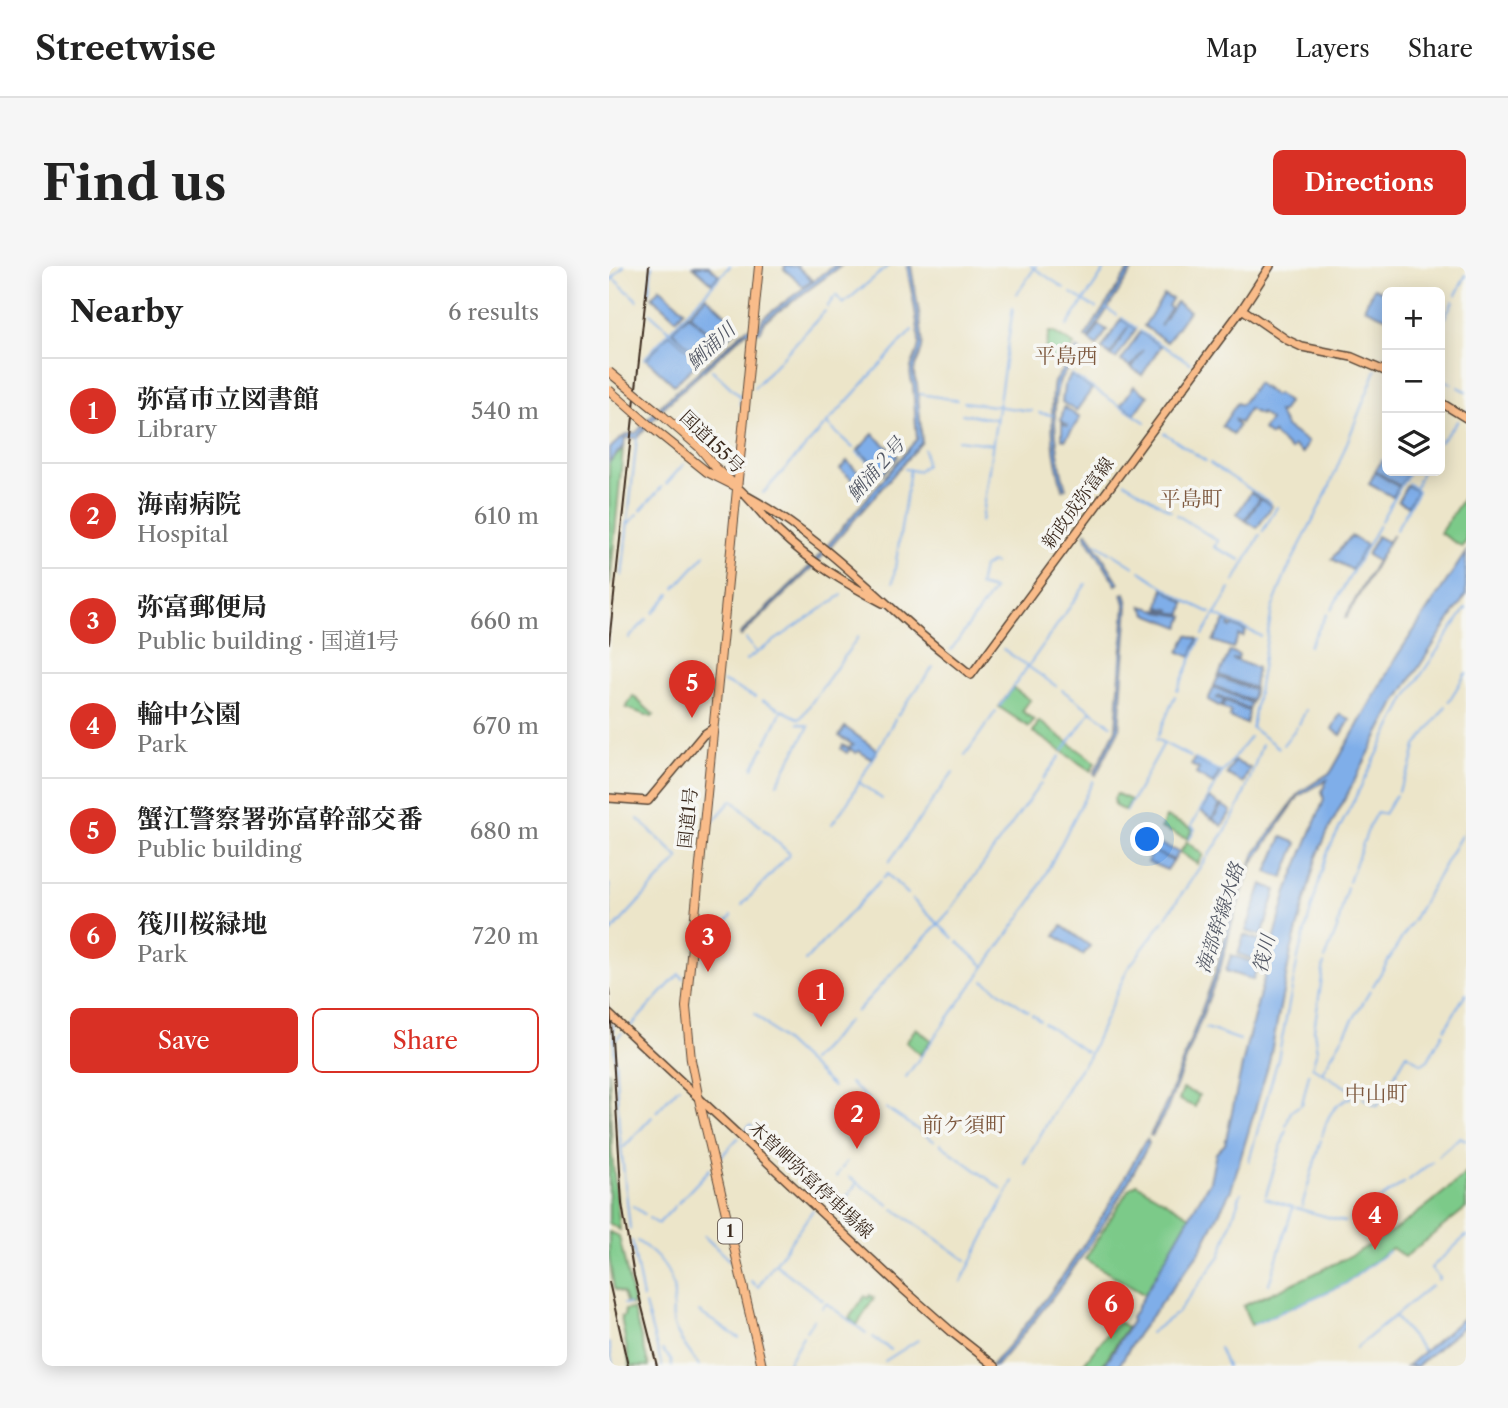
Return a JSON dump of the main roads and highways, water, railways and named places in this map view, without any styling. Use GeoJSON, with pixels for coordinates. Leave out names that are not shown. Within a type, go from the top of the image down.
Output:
{"type":"FeatureCollection","features":[{"type":"Feature","properties":{"kind":"highway","name":"国道1号"},"geometry":{"type":"LineString","coordinates":[[759,266],[686,1007],[688,1039],[698,1095],[762,1366]]}},
{"type":"Feature","properties":{"kind":"highway","name":"国道155号"},"geometry":{"type":"LineString","coordinates":[[609,372],[699,447],[715,467],[737,487]]}},
{"type":"Feature","properties":{"kind":"highway","name":"国道155号"},"geometry":{"type":"LineString","coordinates":[[609,390],[701,468],[737,487]]}},
{"type":"Feature","properties":{"kind":"main road","name":"新政成弥富線"},"geometry":{"type":"LineString","coordinates":[[747,496],[778,513],[826,550],[971,675],[1242,309],[1270,266]]}},
{"type":"Feature","properties":{"kind":"main road"},"geometry":{"type":"LineString","coordinates":[[1242,309],[1287,340],[1302,347],[1333,352],[1382,370]]}},
{"type":"Feature","properties":{"kind":"main road"},"geometry":{"type":"LineString","coordinates":[[1445,405],[1466,418]]}},
{"type":"Feature","properties":{"kind":"main road","name":"新政成弥富線"},"geometry":{"type":"LineString","coordinates":[[737,487],[779,532],[815,562],[841,581],[892,608]]}},
{"type":"Feature","properties":{"kind":"main road"},"geometry":{"type":"LineString","coordinates":[[609,798],[648,801],[703,735],[712,729]]}},
{"type":"Feature","properties":{"kind":"main road","name":"木曽岬弥富停車場線"},"geometry":{"type":"LineString","coordinates":[[609,1014],[903,1289],[993,1365]]}},
{"type":"Feature","properties":{"kind":"water"},"geometry":{"type":"Polygon","coordinates":[[[693,266],[709,266],[719,275],[712,283],[693,266]]]}},
{"type":"Feature","properties":{"kind":"water"},"geometry":{"type":"Polygon","coordinates":[[[785,266],[797,266],[812,280],[803,286],[784,269],[785,266]]]}},
{"type":"Feature","properties":{"kind":"water"},"geometry":{"type":"Polygon","coordinates":[[[834,266],[841,266],[765,321],[760,332],[746,332],[664,407],[637,438],[625,438],[624,446],[609,462],[609,449],[624,436],[636,433],[661,405],[747,328],[759,327],[763,318],[834,266]]]}},
{"type":"Feature","properties":{"kind":"water"},"geometry":{"type":"Polygon","coordinates":[[[907,266],[911,266],[922,332],[922,348],[914,374],[922,442],[813,567],[741,636],[740,634],[810,566],[917,439],[910,373],[918,349],[919,335],[907,266]]]}},
{"type":"Feature","properties":{"kind":"water"},"geometry":{"type":"Polygon","coordinates":[[[1131,266],[1135,266],[1088,339],[1085,337],[1131,266]]]}},
{"type":"Feature","properties":{"kind":"water"},"geometry":{"type":"Polygon","coordinates":[[[660,288],[684,310],[676,319],[652,297],[660,288]]]}},
{"type":"Feature","properties":{"kind":"water"},"geometry":{"type":"Polygon","coordinates":[[[1374,288],[1382,292],[1382,316],[1364,308],[1374,288]]]}},
{"type":"Feature","properties":{"kind":"water"},"geometry":{"type":"Polygon","coordinates":[[[1164,295],[1172,299],[1168,306],[1171,308],[1160,326],[1176,302],[1189,311],[1167,342],[1144,326],[1164,295]]]}},
{"type":"Feature","properties":{"kind":"water"},"geometry":{"type":"Polygon","coordinates":[[[706,296],[738,326],[721,344],[689,314],[706,296]]]}},
{"type":"Feature","properties":{"kind":"water"},"geometry":{"type":"Polygon","coordinates":[[[688,315],[708,333],[691,349],[672,331],[688,315]]]}},
{"type":"Feature","properties":{"kind":"water"},"geometry":{"type":"Polygon","coordinates":[[[1121,319],[1136,329],[1116,359],[1111,356],[1128,327],[1110,355],[1102,349],[1121,319]]]}},
{"type":"Feature","properties":{"kind":"water"},"geometry":{"type":"Polygon","coordinates":[[[1099,325],[1107,330],[1097,346],[1089,341],[1099,325]]]}},
{"type":"Feature","properties":{"kind":"water"},"geometry":{"type":"Polygon","coordinates":[[[1140,332],[1161,346],[1142,375],[1132,368],[1143,350],[1131,367],[1121,361],[1140,332]]]}},
{"type":"Feature","properties":{"kind":"water"},"geometry":{"type":"Polygon","coordinates":[[[670,333],[700,361],[674,385],[646,359],[670,333]]]}},
{"type":"Feature","properties":{"kind":"water"},"geometry":{"type":"Polygon","coordinates":[[[1077,348],[1080,350],[1061,379],[1056,394],[1056,436],[1066,488],[1063,490],[1053,440],[1053,389],[1054,382],[1077,348]]]}},
{"type":"Feature","properties":{"kind":"water"},"geometry":{"type":"Polygon","coordinates":[[[1071,375],[1092,389],[1076,411],[1062,402],[1064,386],[1071,375]]]}},
{"type":"Feature","properties":{"kind":"water"},"geometry":{"type":"Polygon","coordinates":[[[1257,383],[1288,402],[1282,412],[1278,412],[1286,427],[1308,442],[1303,453],[1294,446],[1291,450],[1273,434],[1274,432],[1270,436],[1263,430],[1270,420],[1249,409],[1240,423],[1234,419],[1238,426],[1233,435],[1222,426],[1237,403],[1241,405],[1257,383]]]}},
{"type":"Feature","properties":{"kind":"water"},"geometry":{"type":"Polygon","coordinates":[[[1134,386],[1148,396],[1135,414],[1121,405],[1134,386]]]}},
{"type":"Feature","properties":{"kind":"water"},"geometry":{"type":"Polygon","coordinates":[[[1064,407],[1080,418],[1065,440],[1062,439],[1062,423],[1068,426],[1061,420],[1064,407]]]}},
{"type":"Feature","properties":{"kind":"water"},"geometry":{"type":"Polygon","coordinates":[[[873,434],[898,456],[883,473],[858,450],[873,434]]]}},
{"type":"Feature","properties":{"kind":"water"},"geometry":{"type":"Polygon","coordinates":[[[847,461],[872,485],[866,492],[840,469],[847,461]]]}},
{"type":"Feature","properties":{"kind":"water"},"geometry":{"type":"Polygon","coordinates":[[[1382,461],[1382,475],[1375,471],[1382,461]]]}},
{"type":"Feature","properties":{"kind":"water"},"geometry":{"type":"Polygon","coordinates":[[[1375,472],[1399,487],[1393,497],[1369,484],[1375,472]]]}},
{"type":"Feature","properties":{"kind":"water"},"geometry":{"type":"Polygon","coordinates":[[[1383,476],[1406,476],[1400,486],[1383,476]]]}},
{"type":"Feature","properties":{"kind":"water"},"geometry":{"type":"Polygon","coordinates":[[[1407,485],[1417,491],[1408,506],[1398,501],[1407,485]]]}},
{"type":"Feature","properties":{"kind":"water"},"geometry":{"type":"Polygon","coordinates":[[[1251,492],[1260,498],[1245,520],[1237,514],[1251,492]]]}},
{"type":"Feature","properties":{"kind":"water"},"geometry":{"type":"Polygon","coordinates":[[[1261,498],[1272,506],[1257,528],[1246,521],[1261,498]]]}},
{"type":"Feature","properties":{"kind":"water"},"geometry":{"type":"Polygon","coordinates":[[[1087,532],[1119,583],[1116,585],[1085,535],[1087,532]]]}},
{"type":"Feature","properties":{"kind":"water"},"geometry":{"type":"Polygon","coordinates":[[[1393,534],[1345,618],[1377,561],[1367,555],[1377,536],[1388,542],[1393,534]]]}},
{"type":"Feature","properties":{"kind":"water"},"geometry":{"type":"Polygon","coordinates":[[[1351,536],[1366,545],[1352,570],[1332,559],[1351,536]]]}},
{"type":"Feature","properties":{"kind":"water"},"geometry":{"type":"Polygon","coordinates":[[[1466,552],[1466,595],[1394,705],[1316,859],[1291,952],[1269,1063],[1231,1190],[1200,1251],[1137,1335],[1119,1366],[1104,1366],[1210,1181],[1216,1153],[1225,1144],[1247,1043],[1287,891],[1324,800],[1322,791],[1327,780],[1299,796],[1252,864],[1233,919],[1221,966],[1167,1110],[1152,1136],[1150,1135],[1168,1100],[1216,971],[1230,918],[1255,853],[1300,792],[1331,772],[1397,656],[1466,552]]]}},
{"type":"Feature","properties":{"kind":"water"},"geometry":{"type":"Polygon","coordinates":[[[1163,588],[1185,603],[1182,614],[1160,611],[1172,610],[1159,607],[1163,588]]]}},
{"type":"Feature","properties":{"kind":"water"},"geometry":{"type":"Polygon","coordinates":[[[1125,593],[1128,604],[1119,730],[1096,775],[1094,773],[1116,729],[1125,604],[1122,594],[1125,593]]]}},
{"type":"Feature","properties":{"kind":"water"},"geometry":{"type":"Polygon","coordinates":[[[1142,606],[1184,616],[1180,627],[1147,614],[1142,606]]]}},
{"type":"Feature","properties":{"kind":"water"},"geometry":{"type":"Polygon","coordinates":[[[1225,621],[1231,623],[1231,628],[1233,625],[1246,631],[1243,637],[1239,635],[1233,648],[1213,641],[1225,621]]]}},
{"type":"Feature","properties":{"kind":"water"},"geometry":{"type":"Polygon","coordinates":[[[1188,635],[1198,639],[1191,657],[1179,652],[1188,635]]]}},
{"type":"Feature","properties":{"kind":"water"},"geometry":{"type":"Polygon","coordinates":[[[1230,651],[1239,655],[1238,659],[1232,659],[1257,668],[1254,688],[1219,675],[1230,651]]]}},
{"type":"Feature","properties":{"kind":"water"},"geometry":{"type":"Polygon","coordinates":[[[1218,677],[1254,690],[1252,701],[1214,686],[1218,677]]]}},
{"type":"Feature","properties":{"kind":"water"},"geometry":{"type":"Polygon","coordinates":[[[1214,687],[1251,703],[1249,709],[1219,696],[1217,698],[1224,700],[1221,707],[1208,700],[1214,687]]]}},
{"type":"Feature","properties":{"kind":"water"},"geometry":{"type":"Polygon","coordinates":[[[1225,701],[1249,711],[1246,724],[1229,717],[1231,712],[1222,707],[1225,701]]]}},
{"type":"Feature","properties":{"kind":"water"},"geometry":{"type":"Polygon","coordinates":[[[1340,714],[1350,720],[1341,735],[1332,729],[1340,714]]]}},
{"type":"Feature","properties":{"kind":"water"},"geometry":{"type":"Polygon","coordinates":[[[845,727],[877,750],[871,759],[859,751],[856,753],[850,749],[847,753],[841,749],[843,745],[848,748],[853,745],[839,736],[845,727]]]}},
{"type":"Feature","properties":{"kind":"water"},"geometry":{"type":"Polygon","coordinates":[[[1194,759],[1220,772],[1213,784],[1196,774],[1199,769],[1191,765],[1194,759]]]}},
{"type":"Feature","properties":{"kind":"water"},"geometry":{"type":"Polygon","coordinates":[[[1234,761],[1250,768],[1243,783],[1227,774],[1234,761]]]}},
{"type":"Feature","properties":{"kind":"water"},"geometry":{"type":"Polygon","coordinates":[[[1209,798],[1220,805],[1212,819],[1201,811],[1209,798]]]}},
{"type":"Feature","properties":{"kind":"water"},"geometry":{"type":"Polygon","coordinates":[[[1222,805],[1231,811],[1222,826],[1213,819],[1222,805]]]}},
{"type":"Feature","properties":{"kind":"water"},"geometry":{"type":"Polygon","coordinates":[[[1282,837],[1297,843],[1283,878],[1267,872],[1282,837]]]}},
{"type":"Feature","properties":{"kind":"water"},"geometry":{"type":"Polygon","coordinates":[[[1150,840],[1179,852],[1174,860],[1154,852],[1173,861],[1167,870],[1148,862],[1152,854],[1150,857],[1143,854],[1150,840]]]}},
{"type":"Feature","properties":{"kind":"water"},"geometry":{"type":"Polygon","coordinates":[[[1262,884],[1276,890],[1262,936],[1246,931],[1262,884]]]}},
{"type":"Feature","properties":{"kind":"water"},"geometry":{"type":"Polygon","coordinates":[[[1062,926],[1090,946],[1083,955],[1055,935],[1062,926]]]}},
{"type":"Feature","properties":{"kind":"water"},"geometry":{"type":"Polygon","coordinates":[[[1244,935],[1264,942],[1259,961],[1238,954],[1244,935]]]}},
{"type":"Feature","properties":{"kind":"water"},"geometry":{"type":"Polygon","coordinates":[[[1231,955],[1258,964],[1253,980],[1226,971],[1231,955]]]}},
{"type":"Feature","properties":{"kind":"water"},"geometry":{"type":"Polygon","coordinates":[[[1147,1139],[1149,1143],[1133,1173],[1079,1260],[1018,1341],[996,1366],[991,1366],[1074,1260],[1147,1139]]]}},
{"type":"Feature","properties":{"kind":"water"},"geometry":{"type":"Polygon","coordinates":[[[1466,1316],[1466,1324],[1417,1366],[1407,1366],[1466,1316]]]}},
{"type":"Feature","properties":{"kind":"waterway"},"geometry":{"type":"LineString","coordinates":[[609,282],[624,266]]}},
{"type":"Feature","properties":{"kind":"waterway"},"geometry":{"type":"LineString","coordinates":[[649,294],[652,266]]}},
{"type":"Feature","properties":{"kind":"waterway"},"geometry":{"type":"LineString","coordinates":[[644,359],[730,266]]}},
{"type":"Feature","properties":{"kind":"waterway"},"geometry":{"type":"LineString","coordinates":[[827,307],[836,295],[843,304],[888,266]]}},
{"type":"Feature","properties":{"kind":"waterway"},"geometry":{"type":"LineString","coordinates":[[1031,266],[1064,288]]}},
{"type":"Feature","properties":{"kind":"waterway"},"geometry":{"type":"LineString","coordinates":[[1017,294],[1036,266]]}},
{"type":"Feature","properties":{"kind":"waterway"},"geometry":{"type":"LineString","coordinates":[[1067,326],[1107,266]]}},
{"type":"Feature","properties":{"kind":"waterway"},"geometry":{"type":"LineString","coordinates":[[1456,295],[1466,275]]}},
{"type":"Feature","properties":{"kind":"waterway"},"geometry":{"type":"LineString","coordinates":[[613,278],[638,301]]}},
{"type":"Feature","properties":{"kind":"waterway"},"geometry":{"type":"LineString","coordinates":[[1071,293],[1096,308]]}},
{"type":"Feature","properties":{"kind":"waterway"},"geometry":{"type":"LineString","coordinates":[[1445,317],[1453,301]]}},
{"type":"Feature","properties":{"kind":"waterway"},"geometry":{"type":"LineString","coordinates":[[981,522],[1013,308]]}},
{"type":"Feature","properties":{"kind":"waterway"},"geometry":{"type":"LineString","coordinates":[[1106,308],[1117,315]]}},
{"type":"Feature","properties":{"kind":"waterway"},"geometry":{"type":"LineString","coordinates":[[754,388],[825,311]]}},
{"type":"Feature","properties":{"kind":"waterway","name":"鯏浦川"},"geometry":{"type":"LineString","coordinates":[[650,313],[702,361]]}},
{"type":"Feature","properties":{"kind":"waterway"},"geometry":{"type":"LineString","coordinates":[[1122,318],[1136,328]]}},
{"type":"Feature","properties":{"kind":"waterway"},"geometry":{"type":"LineString","coordinates":[[884,361],[912,330]]}},
{"type":"Feature","properties":{"kind":"waterway"},"geometry":{"type":"LineString","coordinates":[[1140,331],[1190,363]]}},
{"type":"Feature","properties":{"kind":"waterway"},"geometry":{"type":"LineString","coordinates":[[763,493],[882,363]]}},
{"type":"Feature","properties":{"kind":"waterway","name":"鯏浦川"},"geometry":{"type":"LineString","coordinates":[[712,370],[741,397],[740,404]]}},
{"type":"Feature","properties":{"kind":"waterway"},"geometry":{"type":"LineString","coordinates":[[1279,748],[1252,728],[1272,609],[1285,575],[1329,488],[1376,370]]}},
{"type":"Feature","properties":{"kind":"waterway"},"geometry":{"type":"LineString","coordinates":[[1071,374],[1145,422]]}},
{"type":"Feature","properties":{"kind":"waterway"},"geometry":{"type":"LineString","coordinates":[[1445,380],[1452,384]]}},
{"type":"Feature","properties":{"kind":"waterway"},"geometry":{"type":"LineString","coordinates":[[1458,387],[1466,391]]}},
{"type":"Feature","properties":{"kind":"waterway"},"geometry":{"type":"LineString","coordinates":[[920,394],[957,400]]}},
{"type":"Feature","properties":{"kind":"waterway"},"geometry":{"type":"LineString","coordinates":[[964,402],[1032,411]]}},
{"type":"Feature","properties":{"kind":"waterway"},"geometry":{"type":"LineString","coordinates":[[1039,413],[1052,415]]}},
{"type":"Feature","properties":{"kind":"waterway"},"geometry":{"type":"LineString","coordinates":[[962,414],[996,419]]}},
{"type":"Feature","properties":{"kind":"waterway"},"geometry":{"type":"LineString","coordinates":[[1445,436],[1458,421]]}},
{"type":"Feature","properties":{"kind":"waterway"},"geometry":{"type":"LineString","coordinates":[[828,425],[853,448]]}},
{"type":"Feature","properties":{"kind":"waterway"},"geometry":{"type":"LineString","coordinates":[[1164,433],[1206,461]]}},
{"type":"Feature","properties":{"kind":"waterway"},"geometry":{"type":"LineString","coordinates":[[622,576],[637,438]]}},
{"type":"Feature","properties":{"kind":"waterway"},"geometry":{"type":"LineString","coordinates":[[958,440],[992,444]]}},
{"type":"Feature","properties":{"kind":"waterway"},"geometry":{"type":"LineString","coordinates":[[905,469],[918,471],[926,465],[924,449]]}},
{"type":"Feature","properties":{"kind":"waterway","name":"鯏浦２号"},"geometry":{"type":"LineString","coordinates":[[857,452],[881,474]]}},
{"type":"Feature","properties":{"kind":"waterway"},"geometry":{"type":"LineString","coordinates":[[1210,463],[1271,503]]}},
{"type":"Feature","properties":{"kind":"waterway"},"geometry":{"type":"LineString","coordinates":[[666,484],[684,464]]}},
{"type":"Feature","properties":{"kind":"waterway"},"geometry":{"type":"LineString","coordinates":[[893,582],[910,469]]}},
{"type":"Feature","properties":{"kind":"waterway"},"geometry":{"type":"LineString","coordinates":[[1381,521],[1407,476]]}},
{"type":"Feature","properties":{"kind":"waterway"},"geometry":{"type":"LineString","coordinates":[[1416,487],[1420,476]]}},
{"type":"Feature","properties":{"kind":"waterway"},"geometry":{"type":"LineString","coordinates":[[1125,482],[1171,511]]}},
{"type":"Feature","properties":{"kind":"waterway"},"geometry":{"type":"LineString","coordinates":[[1396,530],[1418,491],[1408,483]]}},
{"type":"Feature","properties":{"kind":"waterway"},"geometry":{"type":"LineString","coordinates":[[641,510],[662,487]]}},
{"type":"Feature","properties":{"kind":"waterway"},"geometry":{"type":"LineString","coordinates":[[1263,531],[1277,507]]}},
{"type":"Feature","properties":{"kind":"waterway"},"geometry":{"type":"LineString","coordinates":[[629,523],[638,514]]}},
{"type":"Feature","properties":{"kind":"waterway"},"geometry":{"type":"LineString","coordinates":[[1177,515],[1218,541],[1214,547],[1241,560]]}},
{"type":"Feature","properties":{"kind":"waterway"},"geometry":{"type":"LineString","coordinates":[[1331,610],[1379,525]]}},
{"type":"Feature","properties":{"kind":"waterway"},"geometry":{"type":"LineString","coordinates":[[1234,582],[1260,535]]}},
{"type":"Feature","properties":{"kind":"waterway"},"geometry":{"type":"LineString","coordinates":[[1096,543],[1134,567]]}},
{"type":"Feature","properties":{"kind":"waterway"},"geometry":{"type":"LineString","coordinates":[[675,588],[705,555]]}},
{"type":"Feature","properties":{"kind":"waterway"},"geometry":{"type":"LineString","coordinates":[[951,650],[994,590],[979,586],[983,567],[992,562],[995,564]]}},
{"type":"Feature","properties":{"kind":"waterway"},"geometry":{"type":"LineString","coordinates":[[1140,571],[1186,601],[1211,613]]}},
{"type":"Feature","properties":{"kind":"waterway"},"geometry":{"type":"LineString","coordinates":[[1000,706],[1086,584]]}},
{"type":"Feature","properties":{"kind":"waterway"},"geometry":{"type":"LineString","coordinates":[[1203,635],[1230,589]]}},
{"type":"Feature","properties":{"kind":"waterway"},"geometry":{"type":"LineString","coordinates":[[653,613],[670,594]]}},
{"type":"Feature","properties":{"kind":"waterway"},"geometry":{"type":"LineString","coordinates":[[746,660],[842,595]]}},
{"type":"Feature","properties":{"kind":"waterway"},"geometry":{"type":"LineString","coordinates":[[1249,1161],[1278,1059],[1299,953],[1327,853],[1407,696],[1466,608]]}},
{"type":"Feature","properties":{"kind":"waterway"},"geometry":{"type":"LineString","coordinates":[[1309,646],[1327,614]]}},
{"type":"Feature","properties":{"kind":"waterway"},"geometry":{"type":"LineString","coordinates":[[1216,615],[1261,636]]}},
{"type":"Feature","properties":{"kind":"waterway"},"geometry":{"type":"LineString","coordinates":[[629,638],[647,619]]}},
{"type":"Feature","properties":{"kind":"waterway"},"geometry":{"type":"LineString","coordinates":[[762,700],[800,719],[858,637]]}},
{"type":"Feature","properties":{"kind":"waterway"},"geometry":{"type":"LineString","coordinates":[[746,639],[756,652]]}},
{"type":"Feature","properties":{"kind":"waterway"},"geometry":{"type":"LineString","coordinates":[[1177,691],[1200,640]]}},
{"type":"Feature","properties":{"kind":"waterway"},"geometry":{"type":"LineString","coordinates":[[1003,649],[1056,686]]}},
{"type":"Feature","properties":{"kind":"waterway"},"geometry":{"type":"LineString","coordinates":[[897,716],[933,667]]}},
{"type":"Feature","properties":{"kind":"waterway"},"geometry":{"type":"LineString","coordinates":[[1449,701],[1466,673]]}},
{"type":"Feature","properties":{"kind":"waterway"},"geometry":{"type":"LineString","coordinates":[[724,682],[755,697]]}},
{"type":"Feature","properties":{"kind":"waterway"},"geometry":{"type":"LineString","coordinates":[[1062,690],[1111,725]]}},
{"type":"Feature","properties":{"kind":"waterway"},"geometry":{"type":"LineString","coordinates":[[1158,736],[1175,696]]}},
{"type":"Feature","properties":{"kind":"waterway"},"geometry":{"type":"LineString","coordinates":[[1398,791],[1411,767],[1416,746],[1446,706]]}},
{"type":"Feature","properties":{"kind":"waterway"},"geometry":{"type":"LineString","coordinates":[[766,743],[782,710]]}},
{"type":"Feature","properties":{"kind":"waterway"},"geometry":{"type":"LineString","coordinates":[[1299,724],[1306,710]]}},
{"type":"Feature","properties":{"kind":"waterway"},"geometry":{"type":"LineString","coordinates":[[965,755],[996,711]]}},
{"type":"Feature","properties":{"kind":"waterway"},"geometry":{"type":"LineString","coordinates":[[1063,751],[1091,711]]}},
{"type":"Feature","properties":{"kind":"waterway"},"geometry":{"type":"LineString","coordinates":[[832,824],[848,802],[895,719]]}},
{"type":"Feature","properties":{"kind":"waterway"},"geometry":{"type":"LineString","coordinates":[[777,784],[809,726],[798,723]]}},
{"type":"Feature","properties":{"kind":"waterway"},"geometry":{"type":"LineString","coordinates":[[1283,745],[1297,727]]}},
{"type":"Feature","properties":{"kind":"waterway"},"geometry":{"type":"LineString","coordinates":[[1189,839],[1195,829],[1191,826],[1222,773],[1250,737]]}},
{"type":"Feature","properties":{"kind":"waterway"},"geometry":{"type":"LineString","coordinates":[[1156,739],[1191,757]]}},
{"type":"Feature","properties":{"kind":"waterway"},"geometry":{"type":"LineString","coordinates":[[1126,812],[1164,743]]}},
{"type":"Feature","properties":{"kind":"waterway"},"geometry":{"type":"LineString","coordinates":[[1208,856],[1234,816],[1262,744]]}},
{"type":"Feature","properties":{"kind":"waterway"},"geometry":{"type":"LineString","coordinates":[[753,768],[764,747]]}},
{"type":"Feature","properties":{"kind":"waterway"},"geometry":{"type":"LineString","coordinates":[[1043,779],[1060,756]]}},
{"type":"Feature","properties":{"kind":"waterway"},"geometry":{"type":"LineString","coordinates":[[1195,759],[1221,772]]}},
{"type":"Feature","properties":{"kind":"waterway"},"geometry":{"type":"LineString","coordinates":[[889,862],[953,772]]}},
{"type":"Feature","properties":{"kind":"waterway"},"geometry":{"type":"LineString","coordinates":[[906,1077],[1033,899],[1093,781]]}},
{"type":"Feature","properties":{"kind":"waterway"},"geometry":{"type":"LineString","coordinates":[[860,783],[882,799]]}},
{"type":"Feature","properties":{"kind":"waterway"},"geometry":{"type":"LineString","coordinates":[[952,908],[1041,783]]}},
{"type":"Feature","properties":{"kind":"waterway"},"geometry":{"type":"LineString","coordinates":[[1349,882],[1370,824],[1377,812],[1384,814],[1396,795]]}},
{"type":"Feature","properties":{"kind":"waterway"},"geometry":{"type":"LineString","coordinates":[[709,826],[732,800],[760,826]]}},
{"type":"Feature","properties":{"kind":"waterway"},"geometry":{"type":"LineString","coordinates":[[611,932],[679,858],[638,819]]}},
{"type":"Feature","properties":{"kind":"waterway"},"geometry":{"type":"LineString","coordinates":[[742,905],[790,854],[763,829]]}},
{"type":"Feature","properties":{"kind":"waterway"},"geometry":{"type":"LineString","coordinates":[[1413,920],[1462,834]]}},
{"type":"Feature","properties":{"kind":"waterway"},"geometry":{"type":"LineString","coordinates":[[1166,917],[1206,858]]}},
{"type":"Feature","properties":{"kind":"waterway"},"geometry":{"type":"LineString","coordinates":[[883,878],[887,874],[908,894]]}},
{"type":"Feature","properties":{"kind":"waterway"},"geometry":{"type":"LineString","coordinates":[[805,961],[880,881]]}},
{"type":"Feature","properties":{"kind":"waterway"},"geometry":{"type":"LineString","coordinates":[[609,884],[611,932]]}},
{"type":"Feature","properties":{"kind":"waterway"},"geometry":{"type":"LineString","coordinates":[[1325,959],[1337,929],[1347,887]]}},
{"type":"Feature","properties":{"kind":"waterway"},"geometry":{"type":"LineString","coordinates":[[912,899],[953,938]]}},
{"type":"Feature","properties":{"kind":"waterway"},"geometry":{"type":"LineString","coordinates":[[856,1012],[951,910]]}},
{"type":"Feature","properties":{"kind":"waterway"},"geometry":{"type":"LineString","coordinates":[[705,946],[732,916]]}},
{"type":"Feature","properties":{"kind":"waterway"},"geometry":{"type":"LineString","coordinates":[[1024,1163],[1088,1058],[1127,970],[1164,920]]}},
{"type":"Feature","properties":{"kind":"waterway"},"geometry":{"type":"LineString","coordinates":[[1373,986],[1411,923]]}},
{"type":"Feature","properties":{"kind":"waterway"},"geometry":{"type":"LineString","coordinates":[[958,942],[985,967]]}},
{"type":"Feature","properties":{"kind":"waterway"},"geometry":{"type":"LineString","coordinates":[[1324,964],[1314,1030],[1317,1051],[1312,1067],[1354,1092]]}},
{"type":"Feature","properties":{"kind":"waterway"},"geometry":{"type":"LineString","coordinates":[[630,1027],[679,974],[683,978]]}},
{"type":"Feature","properties":{"kind":"waterway"},"geometry":{"type":"LineString","coordinates":[[984,981],[1028,1011]]}},
{"type":"Feature","properties":{"kind":"waterway"},"geometry":{"type":"LineString","coordinates":[[1322,1072],[1370,991]]}},
{"type":"Feature","properties":{"kind":"waterway"},"geometry":{"type":"LineString","coordinates":[[1445,1029],[1466,993]]}},
{"type":"Feature","properties":{"kind":"waterway"},"geometry":{"type":"LineString","coordinates":[[755,1014],[833,1087]]}},
{"type":"Feature","properties":{"kind":"waterway"},"geometry":{"type":"LineString","coordinates":[[1032,1014],[1040,1020]]}},
{"type":"Feature","properties":{"kind":"waterway"},"geometry":{"type":"LineString","coordinates":[[811,1061],[848,1021]]}},
{"type":"Feature","properties":{"kind":"waterway"},"geometry":{"type":"LineString","coordinates":[[613,1023],[619,1128],[630,1229]]}},
{"type":"Feature","properties":{"kind":"waterway"},"geometry":{"type":"LineString","coordinates":[[1044,1023],[1086,1052]]}},
{"type":"Feature","properties":{"kind":"waterway"},"geometry":{"type":"LineString","coordinates":[[1206,1028],[1240,1040]]}},
{"type":"Feature","properties":{"kind":"waterway"},"geometry":{"type":"LineString","coordinates":[[615,1040],[622,1033]]}},
{"type":"Feature","properties":{"kind":"waterway"},"geometry":{"type":"LineString","coordinates":[[1363,1098],[1377,1106],[1407,1054],[1422,1064],[1428,1060],[1443,1033]]}},
{"type":"Feature","properties":{"kind":"waterway"},"geometry":{"type":"LineString","coordinates":[[1286,1126],[1291,1111],[1302,1104],[1309,1074]]}},
{"type":"Feature","properties":{"kind":"waterway"},"geometry":{"type":"LineString","coordinates":[[850,1083],[869,1100]]}},
{"type":"Feature","properties":{"kind":"waterway"},"geometry":{"type":"LineString","coordinates":[[656,1112],[679,1087]]}},
{"type":"Feature","properties":{"kind":"waterway"},"geometry":{"type":"LineString","coordinates":[[1322,1136],[1331,1113],[1351,1097]]}},
{"type":"Feature","properties":{"kind":"waterway"},"geometry":{"type":"LineString","coordinates":[[872,1103],[876,1107]]}},
{"type":"Feature","properties":{"kind":"waterway"},"geometry":{"type":"LineString","coordinates":[[886,1108],[934,1141]]}},
{"type":"Feature","properties":{"kind":"waterway"},"geometry":{"type":"LineString","coordinates":[[624,1147],[652,1117]]}},
{"type":"Feature","properties":{"kind":"waterway"},"geometry":{"type":"LineString","coordinates":[[743,1133],[750,1125],[776,1149]]}},
{"type":"Feature","properties":{"kind":"waterway"},"geometry":{"type":"LineString","coordinates":[[1266,1195],[1286,1130]]}},
{"type":"Feature","properties":{"kind":"waterway"},"geometry":{"type":"LineString","coordinates":[[1438,1156],[1460,1137],[1466,1140]]}},
{"type":"Feature","properties":{"kind":"waterway"},"geometry":{"type":"LineString","coordinates":[[718,1160],[738,1138]]}},
{"type":"Feature","properties":{"kind":"waterway"},"geometry":{"type":"LineString","coordinates":[[1302,1206],[1321,1140]]}},
{"type":"Feature","properties":{"kind":"waterway"},"geometry":{"type":"LineString","coordinates":[[940,1144],[1002,1189]]}},
{"type":"Feature","properties":{"kind":"waterway"},"geometry":{"type":"LineString","coordinates":[[782,1156],[813,1184]]}},
{"type":"Feature","properties":{"kind":"waterway"},"geometry":{"type":"LineString","coordinates":[[842,1168],[846,1162]]}},
{"type":"Feature","properties":{"kind":"waterway"},"geometry":{"type":"LineString","coordinates":[[1409,1180],[1432,1162]]}},
{"type":"Feature","properties":{"kind":"waterway"},"geometry":{"type":"LineString","coordinates":[[678,1203],[710,1169]]}},
{"type":"Feature","properties":{"kind":"waterway"},"geometry":{"type":"LineString","coordinates":[[836,1177],[839,1171]]}},
{"type":"Feature","properties":{"kind":"waterway"},"geometry":{"type":"LineString","coordinates":[[849,1177],[889,1205]]}},
{"type":"Feature","properties":{"kind":"waterway"},"geometry":{"type":"LineString","coordinates":[[961,1282],[1013,1181]]}},
{"type":"Feature","properties":{"kind":"waterway"},"geometry":{"type":"LineString","coordinates":[[1350,1219],[1405,1182]]}},
{"type":"Feature","properties":{"kind":"waterway"},"geometry":{"type":"LineString","coordinates":[[854,1212],[842,1204],[857,1183]]}},
{"type":"Feature","properties":{"kind":"waterway"},"geometry":{"type":"LineString","coordinates":[[1150,1333],[1177,1313],[1220,1256],[1241,1193]]}},
{"type":"Feature","properties":{"kind":"waterway"},"geometry":{"type":"LineString","coordinates":[[1265,1198],[1293,1207],[1269,1284]]}},
{"type":"Feature","properties":{"kind":"waterway"},"geometry":{"type":"LineString","coordinates":[[633,1206],[644,1214]]}},
{"type":"Feature","properties":{"kind":"waterway"},"geometry":{"type":"LineString","coordinates":[[649,1218],[658,1224],[675,1206]]}},
{"type":"Feature","properties":{"kind":"waterway"},"geometry":{"type":"LineString","coordinates":[[1296,1208],[1345,1222]]}},
{"type":"Feature","properties":{"kind":"waterway"},"geometry":{"type":"LineString","coordinates":[[894,1209],[966,1260]]}},
{"type":"Feature","properties":{"kind":"waterway"},"geometry":{"type":"LineString","coordinates":[[813,1210],[775,1264],[823,1300]]}},
{"type":"Feature","properties":{"kind":"waterway"},"geometry":{"type":"LineString","coordinates":[[704,1236],[730,1261]]}},
{"type":"Feature","properties":{"kind":"waterway"},"geometry":{"type":"LineString","coordinates":[[1438,1280],[1431,1268],[1466,1236]]}},
{"type":"Feature","properties":{"kind":"waterway"},"geometry":{"type":"LineString","coordinates":[[632,1241],[643,1298]]}},
{"type":"Feature","properties":{"kind":"waterway"},"geometry":{"type":"LineString","coordinates":[[637,1241],[668,1271],[673,1288],[675,1329],[699,1366]]}},
{"type":"Feature","properties":{"kind":"waterway"},"geometry":{"type":"LineString","coordinates":[[1254,1324],[1345,1284],[1389,1251]]}},
{"type":"Feature","properties":{"kind":"waterway"},"geometry":{"type":"LineString","coordinates":[[751,1281],[758,1287],[774,1264]]}},
{"type":"Feature","properties":{"kind":"waterway"},"geometry":{"type":"LineString","coordinates":[[1356,1348],[1431,1286]]}},
{"type":"Feature","properties":{"kind":"waterway"},"geometry":{"type":"LineString","coordinates":[[822,1308],[826,1303],[866,1333]]}},
{"type":"Feature","properties":{"kind":"waterway"},"geometry":{"type":"LineString","coordinates":[[624,1304],[629,1304]]}},
{"type":"Feature","properties":{"kind":"waterway"},"geometry":{"type":"LineString","coordinates":[[645,1305],[662,1366]]}},
{"type":"Feature","properties":{"kind":"waterway"},"geometry":{"type":"LineString","coordinates":[[699,1312],[739,1338]]}},
{"type":"Feature","properties":{"kind":"waterway"},"geometry":{"type":"LineString","coordinates":[[1395,1317],[1423,1350]]}},
{"type":"Feature","properties":{"kind":"waterway"},"geometry":{"type":"LineString","coordinates":[[806,1331],[814,1319]]}},
{"type":"Feature","properties":{"kind":"waterway"},"geometry":{"type":"LineString","coordinates":[[786,1366],[803,1336]]}},
{"type":"Feature","properties":{"kind":"waterway"},"geometry":{"type":"LineString","coordinates":[[873,1337],[891,1350]]}},
{"type":"Feature","properties":{"kind":"waterway"},"geometry":{"type":"LineString","coordinates":[[885,1361],[918,1340]]}},
{"type":"Feature","properties":{"kind":"waterway"},"geometry":{"type":"LineString","coordinates":[[609,1343],[613,1366]]}},
{"type":"Feature","properties":{"kind":"waterway"},"geometry":{"type":"LineString","coordinates":[[1219,1348],[1227,1366]]}},
{"type":"Feature","properties":{"kind":"waterway"},"geometry":{"type":"LineString","coordinates":[[662,1350],[671,1359],[672,1366]]}},
{"type":"Feature","properties":{"kind":"railway"},"geometry":{"type":"LineString","coordinates":[[609,643],[649,266]]}},
{"type":"Feature","properties":{"kind":"railway"},"geometry":{"type":"LineString","coordinates":[[609,989],[622,1204],[634,1276],[657,1366]]}},
{"type":"Feature","properties":{"kind":"railway"},"geometry":{"type":"LineString","coordinates":[[609,1282],[628,1366]]}},
{"type":"Feature","properties":{"kind":"place","name":"蟹江警察署弥富幹部交番"},"geometry":{"type":"Point","coordinates":[692,718]}},
{"type":"Feature","properties":{"kind":"place","name":"弥富郵便局"},"geometry":{"type":"Point","coordinates":[708,972]}},
{"type":"Feature","properties":{"kind":"place","name":"弥富市立図書館"},"geometry":{"type":"Point","coordinates":[821,1027]}},
{"type":"Feature","properties":{"kind":"place","name":"海南病院"},"geometry":{"type":"Point","coordinates":[857,1149]}},
{"type":"Feature","properties":{"kind":"place","name":"輪中公園"},"geometry":{"type":"Point","coordinates":[1375,1250]}},
{"type":"Feature","properties":{"kind":"place","name":"筏川桜緑地"},"geometry":{"type":"Point","coordinates":[1111,1339]}},
{"type":"Feature","properties":{"kind":"district","name":"平島西"},"geometry":{"type":"Point","coordinates":[1066,355]}},
{"type":"Feature","properties":{"kind":"district","name":"平島町"},"geometry":{"type":"Point","coordinates":[1191,498]}},
{"type":"Feature","properties":{"kind":"district","name":"中山町"},"geometry":{"type":"Point","coordinates":[1376,1093]}},
{"type":"Feature","properties":{"kind":"district","name":"前ケ須町"},"geometry":{"type":"Point","coordinates":[964,1124]}},
{"type":"Feature","properties":{"kind":"water label","name":"海部幹線水路"},"geometry":{"type":"Point","coordinates":[1220,918]}},
{"type":"Feature","properties":{"kind":"water label","name":"筏川"},"geometry":{"type":"Point","coordinates":[1264,954]}}]}
